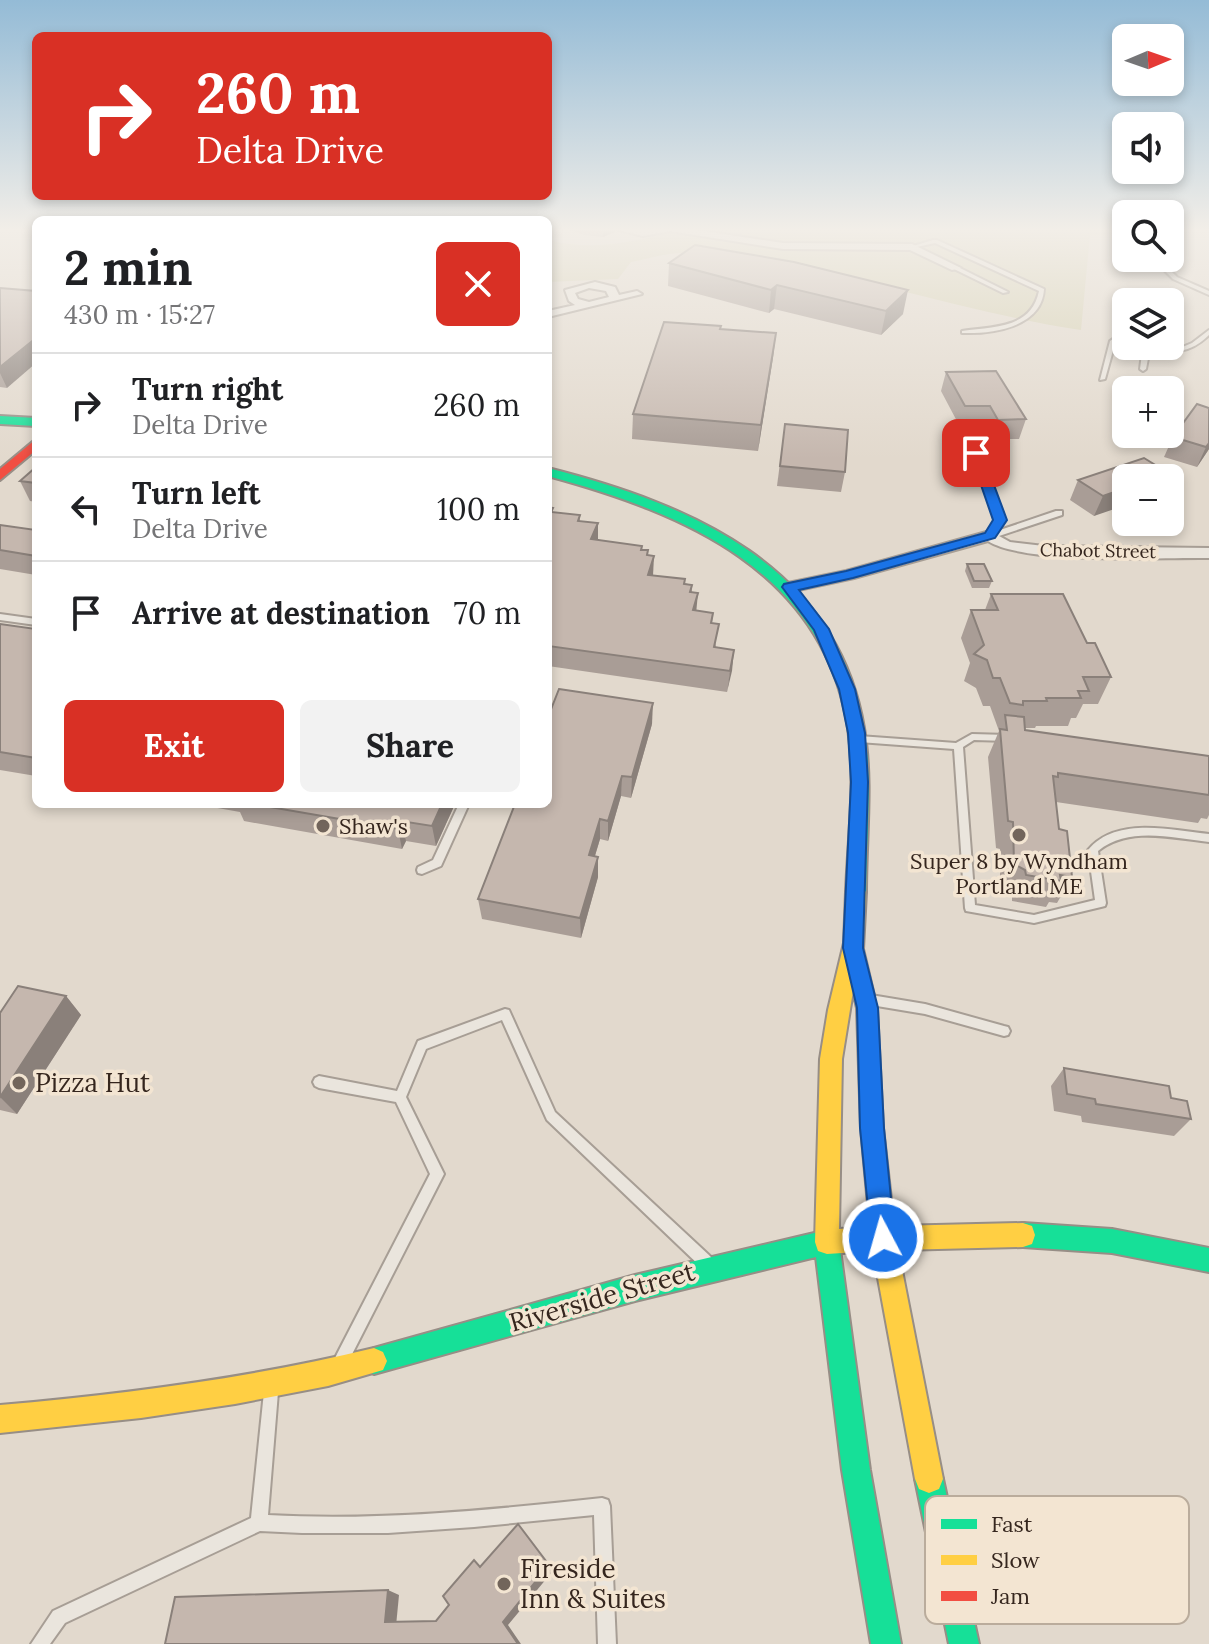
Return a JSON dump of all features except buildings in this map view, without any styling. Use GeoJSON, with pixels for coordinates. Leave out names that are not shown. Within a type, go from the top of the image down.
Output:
{"type":"FeatureCollection","features":[{"type":"Feature","properties":{"kind":"main road"},"geometry":{"type":"LineString","coordinates":[[0,411],[32,413]]}},
{"type":"Feature","properties":{"kind":"main road"},"geometry":{"type":"LineString","coordinates":[[0,420],[32,423]]}},
{"type":"Feature","properties":{"kind":"main road"},"geometry":{"type":"LineString","coordinates":[[0,455],[32,427]]}},
{"type":"Feature","properties":{"kind":"main road"},"geometry":{"type":"LineString","coordinates":[[0,476],[32,447]]}},
{"type":"Feature","properties":{"kind":"main road"},"geometry":{"type":"LineString","coordinates":[[552,473],[621,489],[673,509],[718,533],[789,587],[822,629],[839,668],[857,739],[860,782],[853,948],[839,1005],[830,1078],[827,1242],[856,1470],[886,1644]]}},
{"type":"Feature","properties":{"kind":"main road"},"geometry":{"type":"LineString","coordinates":[[853,948],[865,999],[872,1128],[883,1238],[932,1496]]}},
{"type":"Feature","properties":{"kind":"main road","name":"Riverside Street"},"geometry":{"type":"LineString","coordinates":[[0,1419],[173,1404],[272,1386],[711,1267],[827,1242],[982,1232],[1097,1237],[1209,1260]]}},
{"type":"Feature","properties":{"kind":"main road"},"geometry":{"type":"LineString","coordinates":[[960,1624],[964,1644]]}},
{"type":"Feature","properties":{"kind":"street"},"geometry":{"type":"LineString","coordinates":[[552,313],[586,306]]}},
{"type":"Feature","properties":{"kind":"street"},"geometry":{"type":"LineString","coordinates":[[789,587],[848,575],[990,536]]}},
{"type":"Feature","properties":{"kind":"street","name":"Chabot Street"},"geometry":{"type":"LineString","coordinates":[[990,536],[1006,546],[1044,551],[1209,553]]}},
{"type":"Feature","properties":{"kind":"lane"},"geometry":{"type":"LineString","coordinates":[[964,332],[1018,323],[1031,314],[1036,306]]}},
{"type":"Feature","properties":{"kind":"lane"},"geometry":{"type":"LineString","coordinates":[[1184,350],[1195,346],[1209,332]]}},
{"type":"Feature","properties":{"kind":"lane"},"geometry":{"type":"LineString","coordinates":[[1102,379],[1112,344]]}},
{"type":"Feature","properties":{"kind":"lane"},"geometry":{"type":"LineString","coordinates":[[1143,369],[1145,360]]}},
{"type":"Feature","properties":{"kind":"lane"},"geometry":{"type":"LineString","coordinates":[[960,436],[976,453],[1000,520],[990,536]]}},
{"type":"Feature","properties":{"kind":"lane"},"geometry":{"type":"LineString","coordinates":[[990,536],[1059,513]]}},
{"type":"Feature","properties":{"kind":"lane"},"geometry":{"type":"LineString","coordinates":[[0,617],[32,621]]}},
{"type":"Feature","properties":{"kind":"lane"},"geometry":{"type":"LineString","coordinates":[[857,739],[958,746],[972,737],[1023,740]]}},
{"type":"Feature","properties":{"kind":"lane"},"geometry":{"type":"LineString","coordinates":[[958,746],[970,908],[1034,919],[1101,903],[1093,850],[1102,840],[1134,832],[1209,838]]}},
{"type":"Feature","properties":{"kind":"lane"},"geometry":{"type":"LineString","coordinates":[[422,870],[437,863],[462,808]]}},
{"type":"Feature","properties":{"kind":"lane"},"geometry":{"type":"LineString","coordinates":[[865,999],[925,1009],[1004,1031]]}},
{"type":"Feature","properties":{"kind":"lane"},"geometry":{"type":"LineString","coordinates":[[336,1371],[437,1174],[400,1097],[422,1045],[505,1014],[551,1116],[711,1267]]}},
{"type":"Feature","properties":{"kind":"lane"},"geometry":{"type":"LineString","coordinates":[[319,1082],[400,1097]]}},
{"type":"Feature","properties":{"kind":"lane"},"geometry":{"type":"LineString","coordinates":[[259,1523],[272,1386]]}},
{"type":"Feature","properties":{"kind":"lane"},"geometry":{"type":"LineString","coordinates":[[40,1644],[59,1617],[259,1523],[327,1527],[486,1519],[602,1506],[607,1644]]}},
{"type":"Feature","properties":{"kind":"shaded area"},"geometry":{"type":"Polygon","coordinates":[[[961,306],[1083,306],[1081,330],[961,306]]]}},
{"type":"Feature","properties":{"kind":"traffic: fast"},"geometry":{"type":"LineString","coordinates":[[0,420],[32,422]]}},
{"type":"Feature","properties":{"kind":"traffic: fast"},"geometry":{"type":"LineString","coordinates":[[552,473],[651,504],[700,526],[745,553],[785,586],[818,625],[842,672],[856,727],[859,789],[856,892]]}},
{"type":"Feature","properties":{"kind":"traffic: fast"},"geometry":{"type":"LineString","coordinates":[[1023,1235],[1112,1241],[1209,1260]]}},
{"type":"Feature","properties":{"kind":"traffic: fast"},"geometry":{"type":"LineString","coordinates":[[374,1361],[635,1288],[827,1242]]}},
{"type":"Feature","properties":{"kind":"traffic: fast"},"geometry":{"type":"LineString","coordinates":[[827,1242],[856,1470],[886,1644]]}},
{"type":"Feature","properties":{"kind":"traffic: fast"},"geometry":{"type":"LineString","coordinates":[[929,1479],[933,1496]]}},
{"type":"Feature","properties":{"kind":"traffic: fast"},"geometry":{"type":"LineString","coordinates":[[960,1624],[964,1644]]}},
{"type":"Feature","properties":{"kind":"traffic: slow"},"geometry":{"type":"LineString","coordinates":[[856,892],[854,943],[838,1010],[831,1059],[827,1242],[925,1236],[1023,1235]]}},
{"type":"Feature","properties":{"kind":"traffic: slow"},"geometry":{"type":"LineString","coordinates":[[855,954],[867,1008],[872,1128],[883,1238]]}},
{"type":"Feature","properties":{"kind":"traffic: slow"},"geometry":{"type":"LineString","coordinates":[[883,1238],[929,1479]]}},
{"type":"Feature","properties":{"kind":"traffic: slow"},"geometry":{"type":"LineString","coordinates":[[0,1419],[235,1391],[374,1361]]}},
{"type":"Feature","properties":{"kind":"traffic: jam"},"geometry":{"type":"LineString","coordinates":[[0,476],[32,447]]}},
{"type":"Feature","properties":{"kind":"place","name":"Shaw's"},"geometry":{"type":"Point","coordinates":[323,826]}},
{"type":"Feature","properties":{"kind":"place","name":"Super 8 by Wyndham Portland ME"},"geometry":{"type":"Point","coordinates":[1019,835]}},
{"type":"Feature","properties":{"kind":"place","name":"Pizza Hut"},"geometry":{"type":"Point","coordinates":[19,1083]}},
{"type":"Feature","properties":{"kind":"place","name":"Fireside Inn & Suites"},"geometry":{"type":"Point","coordinates":[504,1584]}},
{"type":"Feature","properties":{"kind":"route"},"geometry":{"type":"LineString","coordinates":[[883,1238],[872,1128],[867,1008],[853,948],[860,782],[857,733],[847,689],[822,629],[789,587],[848,575],[990,536],[1000,520],[976,453]]}}]}
